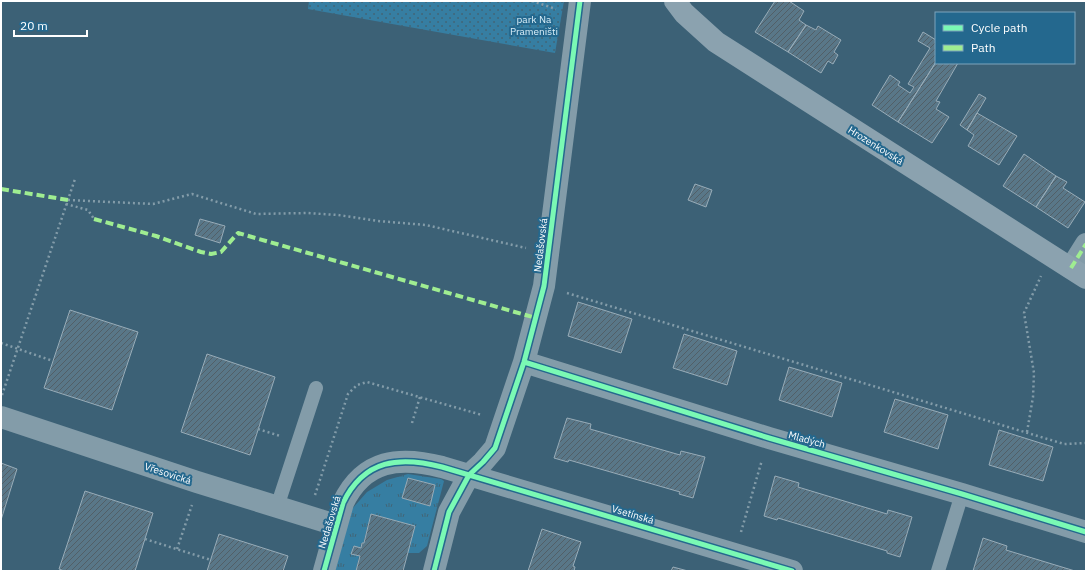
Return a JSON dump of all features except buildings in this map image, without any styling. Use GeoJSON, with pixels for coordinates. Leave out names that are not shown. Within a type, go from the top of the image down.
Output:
{"type":"FeatureCollection","features":[{"type":"Feature","properties":{"kind":"street","name":"Nedašovská"},"geometry":{"type":"LineString","coordinates":[[434,571],[449,512],[469,475],[495,448],[524,362],[544,286],[580,1]]}},
{"type":"Feature","properties":{"kind":"street","name":"Hrozenkovská"},"geometry":{"type":"LineString","coordinates":[[674,1],[684,13],[716,42],[1078,273]]}},
{"type":"Feature","properties":{"kind":"street"},"geometry":{"type":"LineString","coordinates":[[1078,273],[1086,244]]}},
{"type":"Feature","properties":{"kind":"street","name":"Mladých"},"geometry":{"type":"LineString","coordinates":[[524,362],[769,438],[1086,532]]}},
{"type":"Feature","properties":{"kind":"street","name":"Vřesovická"},"geometry":{"type":"LineString","coordinates":[[1,417],[132,461],[336,525]]}},
{"type":"Feature","properties":{"kind":"street","name":"Nedašovská"},"geometry":{"type":"LineString","coordinates":[[324,571],[343,503],[347,494],[361,477],[378,466],[396,461],[425,462],[469,475]]}},
{"type":"Feature","properties":{"kind":"street","name":"Vsetínská"},"geometry":{"type":"LineString","coordinates":[[469,475],[792,571]]}},
{"type":"Feature","properties":{"kind":"lane"},"geometry":{"type":"LineString","coordinates":[[277,507],[316,388]]}},
{"type":"Feature","properties":{"kind":"lane"},"geometry":{"type":"LineString","coordinates":[[938,571],[962,494]]}},
{"type":"Feature","properties":{"kind":"path"},"geometry":{"type":"LineString","coordinates":[[532,1],[559,10]]}},
{"type":"Feature","properties":{"kind":"path"},"geometry":{"type":"LineString","coordinates":[[4,388],[75,179]]}},
{"type":"Feature","properties":{"kind":"path"},"geometry":{"type":"LineString","coordinates":[[68,200],[153,204],[192,194],[256,214],[307,213],[338,215],[426,225],[530,249]]}},
{"type":"Feature","properties":{"kind":"path"},"geometry":{"type":"LineString","coordinates":[[66,204],[88,210],[94,219]]}},
{"type":"Feature","properties":{"kind":"path"},"geometry":{"type":"LineString","coordinates":[[1027,432],[1033,397],[1034,373],[1024,313],[1042,275]]}},
{"type":"Feature","properties":{"kind":"path"},"geometry":{"type":"LineString","coordinates":[[564,292],[1064,444],[1086,443]]}},
{"type":"Feature","properties":{"kind":"path"},"geometry":{"type":"LineString","coordinates":[[1,343],[53,361]]}},
{"type":"Feature","properties":{"kind":"path"},"geometry":{"type":"LineString","coordinates":[[315,498],[348,394],[357,385],[367,382],[504,421]]}},
{"type":"Feature","properties":{"kind":"path"},"geometry":{"type":"LineString","coordinates":[[412,423],[420,397]]}},
{"type":"Feature","properties":{"kind":"path"},"geometry":{"type":"LineString","coordinates":[[735,554],[769,438]]}},
{"type":"Feature","properties":{"kind":"path"},"geometry":{"type":"LineString","coordinates":[[177,550],[193,503]]}},
{"type":"Feature","properties":{"kind":"path"},"geometry":{"type":"LineString","coordinates":[[145,539],[211,560]]}},
{"type":"Feature","properties":{"kind":"green space","name":"park Na Prameništi"},"geometry":{"type":"Polygon","coordinates":[[[309,1],[564,1],[555,53],[308,9],[309,1]]]}},
{"type":"Feature","properties":{"kind":"green space"},"geometry":{"type":"Polygon","coordinates":[[[408,474],[441,479],[444,481],[427,546],[419,553],[407,553],[414,526],[371,514],[363,544],[361,543],[360,549],[353,546],[351,554],[359,556],[356,571],[335,571],[352,509],[367,492],[387,480],[408,474]],[[408,478],[402,498],[429,506],[435,485],[408,478]]]}},
{"type":"Feature","properties":{"kind":"marked path"},"geometry":{"type":"LineString","coordinates":[[1,189],[68,200]]}},
{"type":"Feature","properties":{"kind":"marked path"},"geometry":{"type":"LineString","coordinates":[[94,219],[156,236],[201,252],[211,254],[221,252],[238,233],[536,318]]}},
{"type":"Feature","properties":{"kind":"marked path"},"geometry":{"type":"LineString","coordinates":[[1071,268],[1086,244]]}},
{"type":"Feature","properties":{"kind":"cycle path"},"geometry":{"type":"LineString","coordinates":[[434,571],[449,512],[469,475],[495,448],[524,362],[544,286],[580,1]]}},
{"type":"Feature","properties":{"kind":"cycle path"},"geometry":{"type":"LineString","coordinates":[[524,362],[769,438],[1086,532]]}},
{"type":"Feature","properties":{"kind":"cycle path"},"geometry":{"type":"LineString","coordinates":[[324,571],[343,503],[352,488],[361,477],[372,469],[385,464],[398,462],[412,462],[442,467],[792,571]]}}]}
